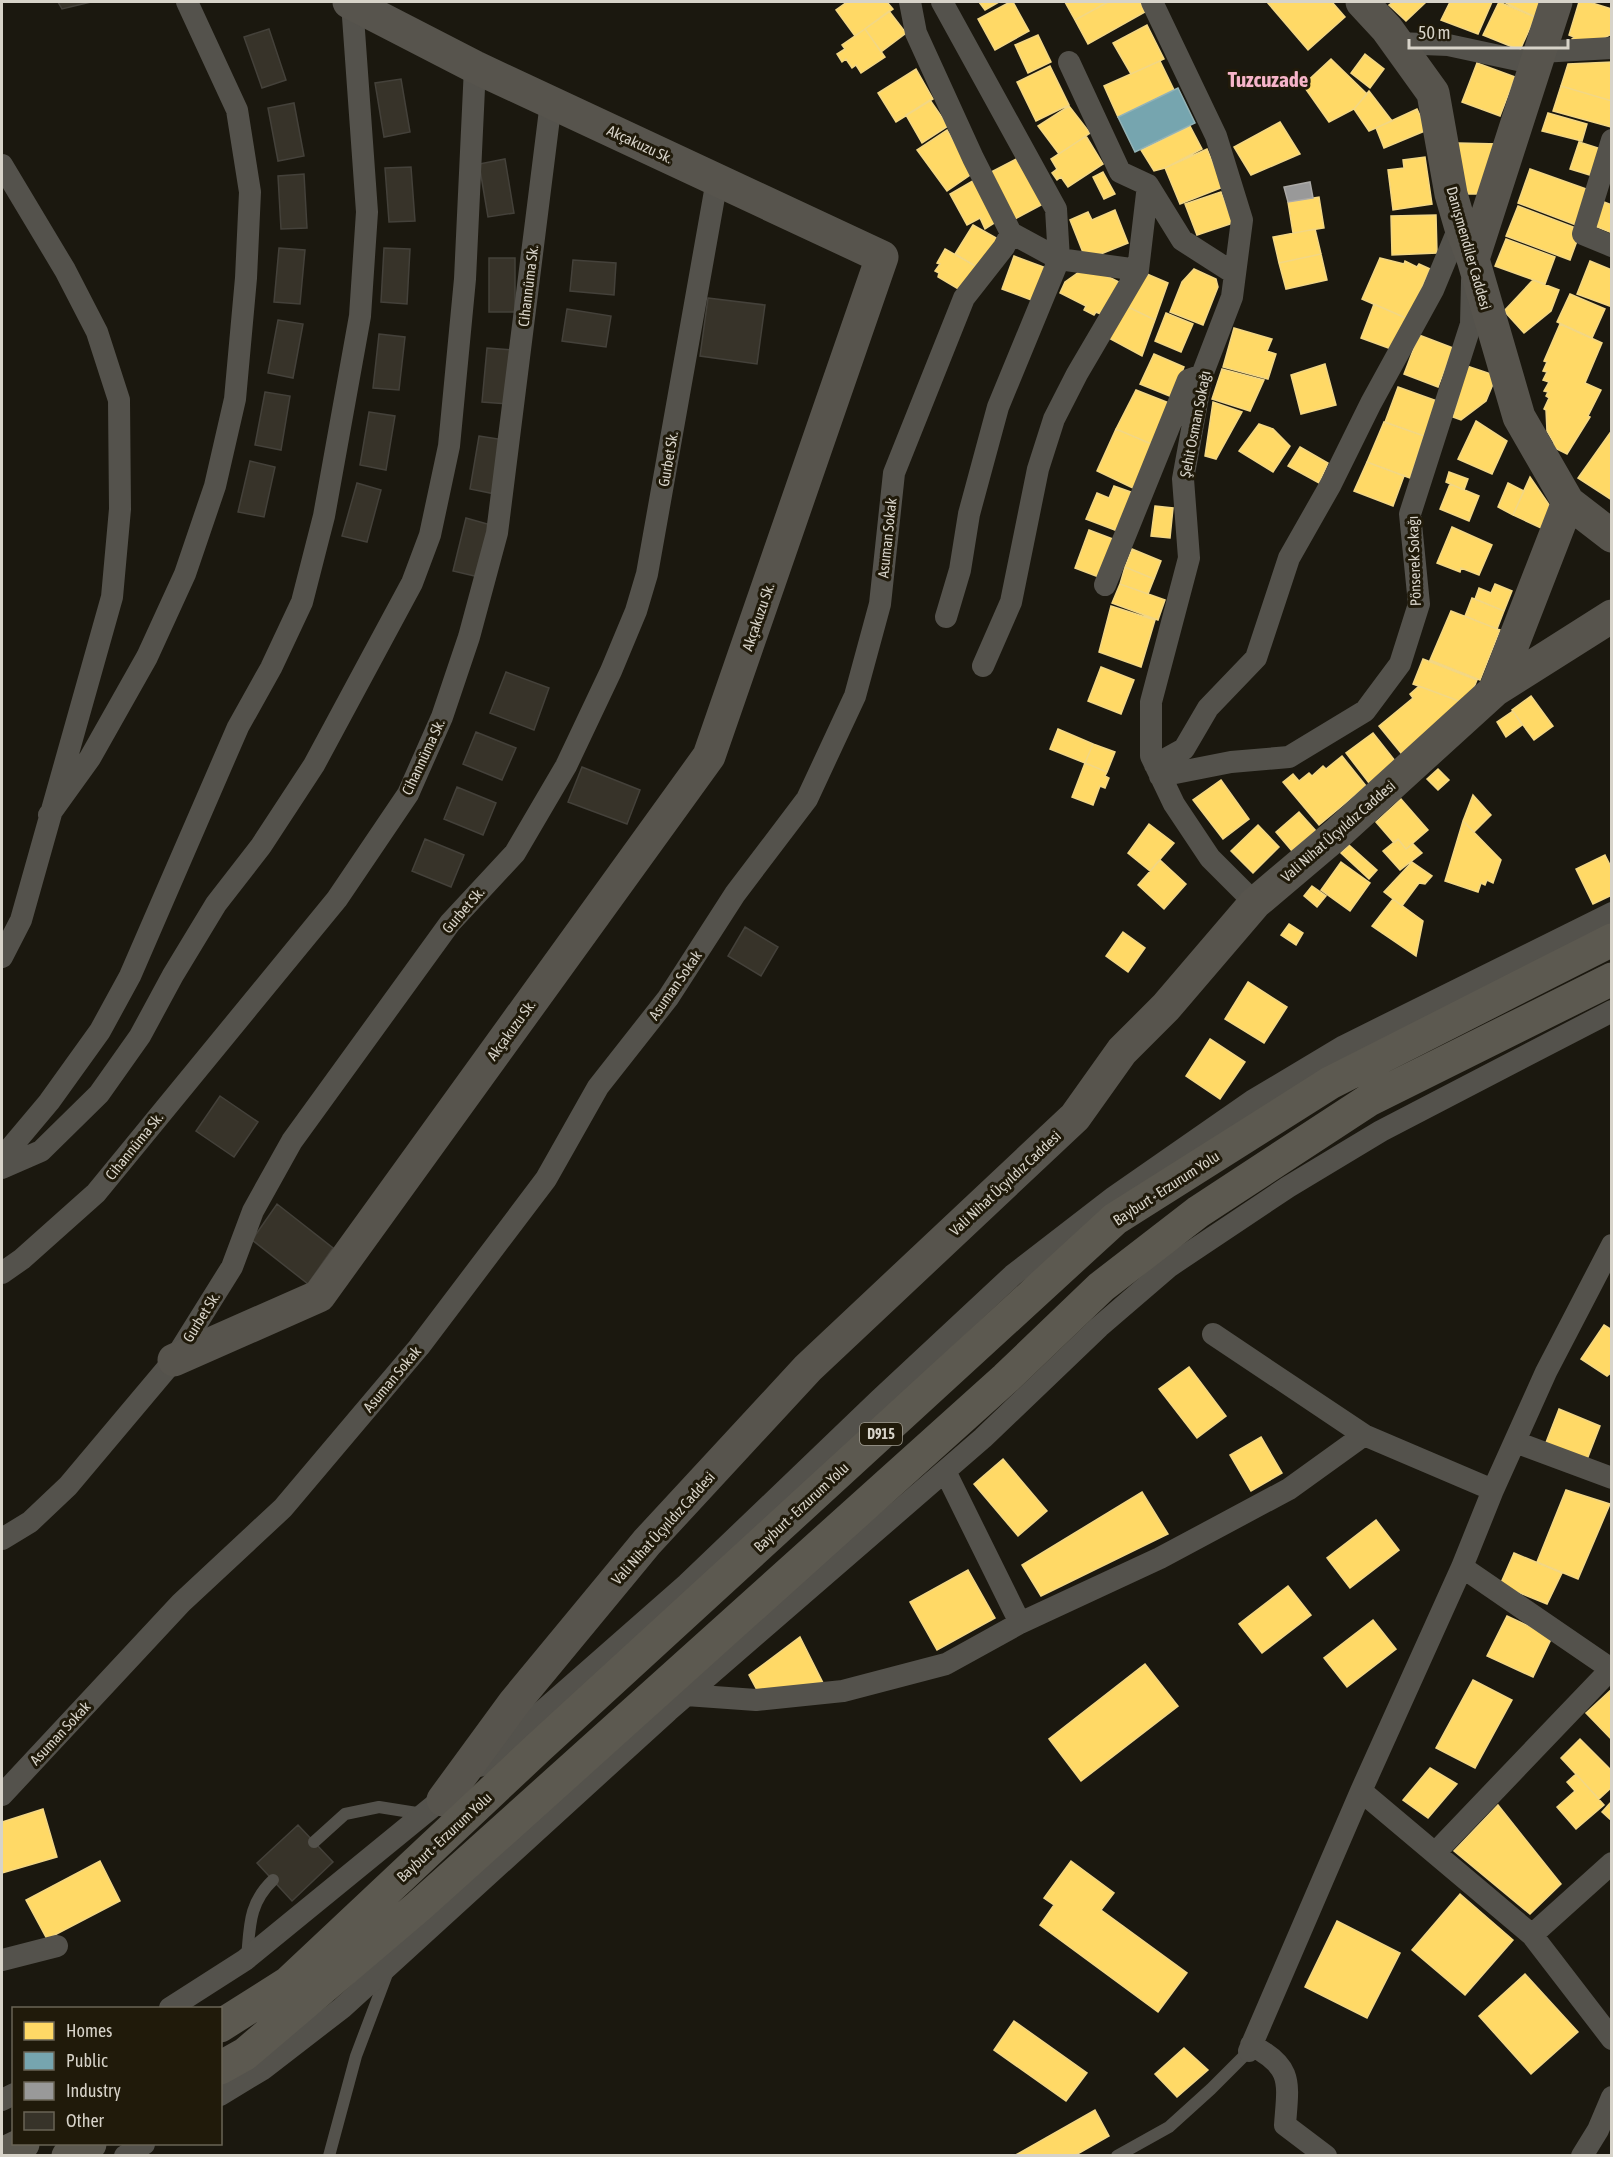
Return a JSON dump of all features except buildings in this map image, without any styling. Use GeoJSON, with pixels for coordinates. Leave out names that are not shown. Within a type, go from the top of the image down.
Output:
{"type":"FeatureCollection","features":[{"type":"Feature","properties":{"kind":"highway","name":"Bayburt - Erzurum Yolu"},"geometry":{"type":"LineString","coordinates":[[222,2025],[288,1983],[538,1748],[1115,1219],[1330,1083],[1611,940]]}},
{"type":"Feature","properties":{"kind":"highway","name":"D915"},"geometry":{"type":"LineString","coordinates":[[222,2067],[245,2054],[418,1906],[1006,1378],[1110,1281],[1198,1212],[1369,1100],[1611,979]]}},
{"type":"Feature","properties":{"kind":"highway"},"geometry":{"type":"LineString","coordinates":[[2,2154],[21,2145]]}},
{"type":"Feature","properties":{"kind":"highway"},"geometry":{"type":"LineString","coordinates":[[68,2156],[88,2145]]}},
{"type":"Feature","properties":{"kind":"main road","name":"Akçakuzu Sk."},"geometry":{"type":"LineString","coordinates":[[174,1360],[319,1296],[709,756],[882,257],[475,67],[350,2]]}},
{"type":"Feature","properties":{"kind":"main road","name":"Danışmendiler Caddesi"},"geometry":{"type":"LineString","coordinates":[[1362,2],[1398,43],[1433,93],[1451,194],[1473,259],[1519,417],[1568,502]]}},
{"type":"Feature","properties":{"kind":"main road"},"geometry":{"type":"LineString","coordinates":[[1473,259],[1556,2]]}},
{"type":"Feature","properties":{"kind":"main road"},"geometry":{"type":"LineString","coordinates":[[1495,690],[1568,502],[1611,536]]}},
{"type":"Feature","properties":{"kind":"main road","name":"Vali Nihat Üçyıldız Caddesi"},"geometry":{"type":"LineString","coordinates":[[433,1807],[514,1703],[647,1542],[808,1368],[1075,1117],[1122,1051],[1166,1007],[1255,903],[1339,832],[1495,690],[1611,616]]}},
{"type":"Feature","properties":{"kind":"street"},"geometry":{"type":"LineString","coordinates":[[49,815],[90,758],[147,657],[185,574],[215,486],[235,399],[246,279],[250,192],[237,110],[187,2]]}},
{"type":"Feature","properties":{"kind":"street"},"geometry":{"type":"LineString","coordinates":[[2,1158],[49,1102],[100,1031],[130,976],[238,727],[271,669],[302,602],[324,516],[360,315],[368,212],[350,2]]}},
{"type":"Feature","properties":{"kind":"street"},"geometry":{"type":"LineString","coordinates":[[910,2],[916,33],[973,158],[1011,233],[1059,259],[1138,270]]}},
{"type":"Feature","properties":{"kind":"street"},"geometry":{"type":"LineString","coordinates":[[942,2],[1056,209],[1059,259],[998,406],[969,514],[960,570],[946,617]]}},
{"type":"Feature","properties":{"kind":"street","name":"Şehit Osman Sokağı"},"geometry":{"type":"LineString","coordinates":[[1152,2],[1216,136],[1242,220],[1232,297],[1202,375],[1183,478],[1189,558],[1151,702],[1151,756],[1174,804],[1210,858],[1255,903]]}},
{"type":"Feature","properties":{"kind":"street"},"geometry":{"type":"LineString","coordinates":[[1398,43],[1448,45],[1538,58],[1611,48]]}},
{"type":"Feature","properties":{"kind":"street"},"geometry":{"type":"LineString","coordinates":[[1069,62],[1120,172],[1148,185],[1182,240],[1235,274]]}},
{"type":"Feature","properties":{"kind":"street"},"geometry":{"type":"LineString","coordinates":[[2,1168],[41,1151],[99,1094],[140,1036],[216,903],[261,846],[314,765],[412,583],[430,535],[449,446],[465,279],[475,67]]}},
{"type":"Feature","properties":{"kind":"street","name":"Cihannüma Sk."},"geometry":{"type":"LineString","coordinates":[[2,1273],[22,1259],[96,1192],[337,900],[408,795],[442,717],[462,660],[497,533],[551,102]]}},
{"type":"Feature","properties":{"kind":"street"},"geometry":{"type":"LineString","coordinates":[[1611,140],[1583,234],[1611,246]]}},
{"type":"Feature","properties":{"kind":"street"},"geometry":{"type":"LineString","coordinates":[[2,165],[65,270],[97,332],[118,400],[120,509],[112,597],[21,920],[2,957]]}},
{"type":"Feature","properties":{"kind":"street","name":"Gurbet Sk."},"geometry":{"type":"LineString","coordinates":[[2,1539],[30,1522],[68,1486],[174,1360],[232,1267],[253,1211],[292,1140],[450,923],[514,854],[566,766],[611,671],[636,610],[647,574],[717,180]]}},
{"type":"Feature","properties":{"kind":"street"},"geometry":{"type":"LineString","coordinates":[[983,666],[1011,602],[1038,469],[1054,419],[1077,374],[1138,270],[1148,185]]}},
{"type":"Feature","properties":{"kind":"street"},"geometry":{"type":"LineString","coordinates":[[1158,770],[1184,749],[1208,708],[1256,658],[1289,558],[1331,484],[1371,403],[1433,290],[1460,225]]}},
{"type":"Feature","properties":{"kind":"street","name":"Asuman Sokak"},"geometry":{"type":"LineString","coordinates":[[2,1795],[181,1603],[284,1509],[419,1347],[546,1179],[598,1087],[668,998],[735,894],[807,799],[855,696],[880,604],[894,473],[964,298],[1004,247],[1011,233]]}},
{"type":"Feature","properties":{"kind":"street","name":"Pönserek Sokağı"},"geometry":{"type":"LineString","coordinates":[[1158,770],[1288,757],[1365,711],[1400,664],[1419,604],[1410,514],[1471,324],[1473,259]]}},
{"type":"Feature","properties":{"kind":"street"},"geometry":{"type":"LineString","coordinates":[[1106,585],[1188,380],[1202,375]]}},
{"type":"Feature","properties":{"kind":"street"},"geometry":{"type":"LineString","coordinates":[[172,2007],[247,1958],[433,1807],[687,1584],[1013,1275],[1114,1197],[1252,1101],[1344,1046],[1611,913]]}},
{"type":"Feature","properties":{"kind":"street"},"geometry":{"type":"LineString","coordinates":[[222,2094],[263,2068],[342,2008],[687,1695],[983,1438],[1099,1327],[1170,1266],[1288,1187],[1381,1131],[1611,1011]]}},
{"type":"Feature","properties":{"kind":"street"},"geometry":{"type":"LineString","coordinates":[[1326,2156],[1285,2125],[1287,2078],[1273,2058],[1250,2048],[1546,1372],[1611,1246]]}},
{"type":"Feature","properties":{"kind":"street"},"geometry":{"type":"LineString","coordinates":[[1213,1334],[1364,1435],[1493,1490]]}},
{"type":"Feature","properties":{"kind":"street"},"geometry":{"type":"LineString","coordinates":[[687,1695],[756,1700],[843,1691],[946,1664],[1020,1623],[1160,1558],[1289,1489],[1364,1435]]}},
{"type":"Feature","properties":{"kind":"street"},"geometry":{"type":"LineString","coordinates":[[1515,1442],[1611,1478]]}},
{"type":"Feature","properties":{"kind":"street"},"geometry":{"type":"LineString","coordinates":[[945,1471],[1020,1623]]}},
{"type":"Feature","properties":{"kind":"street"},"geometry":{"type":"LineString","coordinates":[[1435,1853],[1611,1669],[1462,1567]]}},
{"type":"Feature","properties":{"kind":"street"},"geometry":{"type":"LineString","coordinates":[[1361,1791],[1532,1935],[1611,2039]]}},
{"type":"Feature","properties":{"kind":"street"},"geometry":{"type":"LineString","coordinates":[[1532,1935],[1611,1863]]}},
{"type":"Feature","properties":{"kind":"street"},"geometry":{"type":"LineString","coordinates":[[2,1960],[57,1946]]}},
{"type":"Feature","properties":{"kind":"street"},"geometry":{"type":"LineString","coordinates":[[1582,2156],[1598,2130],[1611,2097]]}},
{"type":"Feature","properties":{"kind":"street"},"geometry":{"type":"LineString","coordinates":[[125,2156],[142,2145]]}},
{"type":"Feature","properties":{"kind":"lane"},"geometry":{"type":"LineString","coordinates":[[314,1842],[345,1814],[379,1807],[433,1807]]}},
{"type":"Feature","properties":{"kind":"lane"},"geometry":{"type":"LineString","coordinates":[[247,1958],[251,1913],[263,1890],[273,1880]]}},
{"type":"Feature","properties":{"kind":"lane"},"geometry":{"type":"LineString","coordinates":[[329,2156],[356,2056],[392,1963]]}},
{"type":"Feature","properties":{"kind":"lane"},"geometry":{"type":"LineString","coordinates":[[1117,2156],[1170,2127],[1250,2048]]}},
{"type":"Feature","properties":{"kind":"district","name":"Tuzcuzade"},"geometry":{"type":"Point","coordinates":[1268,79]}}]}
